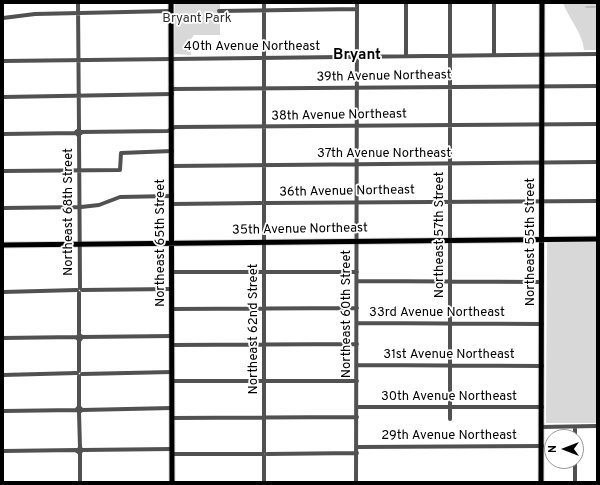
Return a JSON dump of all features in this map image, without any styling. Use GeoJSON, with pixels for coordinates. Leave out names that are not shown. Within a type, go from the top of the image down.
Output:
{"type":"FeatureCollection","features":[{"type":"Feature","properties":{"kind":"main road","name":"Northeast 65th Street"},"geometry":{"type":"LineString","coordinates":[[171,3],[172,482]]}},
{"type":"Feature","properties":{"kind":"main road","name":"Northeast 55th Street"},"geometry":{"type":"LineString","coordinates":[[542,3],[542,482]]}},
{"type":"Feature","properties":{"kind":"main road","name":"35th Avenue Northeast"},"geometry":{"type":"LineString","coordinates":[[3,245],[357,240],[597,239]]}},
{"type":"Feature","properties":{"kind":"street","name":"Northeast 68th Street"},"geometry":{"type":"LineString","coordinates":[[78,3],[80,482]]}},
{"type":"Feature","properties":{"kind":"street","name":"Northeast 62nd Street"},"geometry":{"type":"LineString","coordinates":[[264,3],[264,482]]}},
{"type":"Feature","properties":{"kind":"street","name":"Northeast 60th Street"},"geometry":{"type":"LineString","coordinates":[[356,482],[357,3]]}},
{"type":"Feature","properties":{"kind":"street"},"geometry":{"type":"LineString","coordinates":[[406,3],[406,56]]}},
{"type":"Feature","properties":{"kind":"street","name":"Northeast 57th Street"},"geometry":{"type":"LineString","coordinates":[[450,3],[450,419]]}},
{"type":"Feature","properties":{"kind":"street"},"geometry":{"type":"LineString","coordinates":[[494,3],[494,55]]}},
{"type":"Feature","properties":{"kind":"street"},"geometry":{"type":"LineString","coordinates":[[220,11],[357,9]]}},
{"type":"Feature","properties":{"kind":"street"},"geometry":{"type":"LineString","coordinates":[[3,18],[35,14],[171,11]]}},
{"type":"Feature","properties":{"kind":"street","name":"40th Avenue Northeast"},"geometry":{"type":"LineString","coordinates":[[3,60],[542,54],[597,55]]}},
{"type":"Feature","properties":{"kind":"street","name":"39th Avenue Northeast"},"geometry":{"type":"LineString","coordinates":[[3,97],[79,96],[264,88],[597,86]]}},
{"type":"Feature","properties":{"kind":"street","name":"38th Avenue Northeast"},"geometry":{"type":"LineString","coordinates":[[3,134],[168,131],[175,127],[597,124]]}},
{"type":"Feature","properties":{"kind":"street"},"geometry":{"type":"LineString","coordinates":[[3,172],[120,170],[121,153],[172,152]]}},
{"type":"Feature","properties":{"kind":"street","name":"37th Avenue Northeast"},"geometry":{"type":"LineString","coordinates":[[172,166],[597,162]]}},
{"type":"Feature","properties":{"kind":"street"},"geometry":{"type":"LineString","coordinates":[[3,208],[79,207],[99,205],[125,196],[172,196]]}},
{"type":"Feature","properties":{"kind":"street","name":"36th Avenue Northeast"},"geometry":{"type":"LineString","coordinates":[[172,204],[597,201]]}},
{"type":"Feature","properties":{"kind":"street"},"geometry":{"type":"LineString","coordinates":[[172,272],[357,272]]}},
{"type":"Feature","properties":{"kind":"street"},"geometry":{"type":"LineString","coordinates":[[357,281],[542,282]]}},
{"type":"Feature","properties":{"kind":"street"},"geometry":{"type":"LineString","coordinates":[[3,292],[172,289]]}},
{"type":"Feature","properties":{"kind":"street","name":"33rd Avenue Northeast"},"geometry":{"type":"LineString","coordinates":[[172,309],[357,308]]}},
{"type":"Feature","properties":{"kind":"street","name":"33rd Avenue Northeast"},"geometry":{"type":"LineString","coordinates":[[357,323],[542,324]]}},
{"type":"Feature","properties":{"kind":"street"},"geometry":{"type":"LineString","coordinates":[[3,338],[172,336]]}},
{"type":"Feature","properties":{"kind":"street"},"geometry":{"type":"LineString","coordinates":[[172,345],[357,344]]}},
{"type":"Feature","properties":{"kind":"street","name":"31st Avenue Northeast"},"geometry":{"type":"LineString","coordinates":[[357,365],[542,366]]}},
{"type":"Feature","properties":{"kind":"street"},"geometry":{"type":"LineString","coordinates":[[3,375],[172,372]]}},
{"type":"Feature","properties":{"kind":"street"},"geometry":{"type":"LineString","coordinates":[[172,381],[357,381]]}},
{"type":"Feature","properties":{"kind":"street","name":"30th Avenue Northeast"},"geometry":{"type":"LineString","coordinates":[[357,407],[542,407]]}},
{"type":"Feature","properties":{"kind":"street"},"geometry":{"type":"LineString","coordinates":[[3,411],[172,408]]}},
{"type":"Feature","properties":{"kind":"street"},"geometry":{"type":"LineString","coordinates":[[172,418],[357,417]]}},
{"type":"Feature","properties":{"kind":"street"},"geometry":{"type":"LineString","coordinates":[[542,426],[597,426]]}},
{"type":"Feature","properties":{"kind":"street","name":"29th Avenue Northeast"},"geometry":{"type":"LineString","coordinates":[[357,447],[542,446]]}},
{"type":"Feature","properties":{"kind":"street"},"geometry":{"type":"LineString","coordinates":[[3,451],[80,450],[264,454],[357,453]]}},
{"type":"Feature","properties":{"kind":"street"},"geometry":{"type":"LineString","coordinates":[[575,469],[575,482]]}},
{"type":"Feature","properties":{"kind":"green space","name":"Bryant Park"},"geometry":{"type":"Polygon","coordinates":[[[175,3],[220,3],[220,35],[194,35],[191,39],[191,55],[174,54],[175,3]]]}},
{"type":"Feature","properties":{"kind":"green space"},"geometry":{"type":"Polygon","coordinates":[[[563,3],[597,3],[597,50],[584,50],[581,38],[563,3]]]}},
{"type":"Feature","properties":{"kind":"green space"},"geometry":{"type":"Polygon","coordinates":[[[547,241],[597,241],[597,423],[546,423],[547,241]]]}},
{"type":"Feature","properties":{"kind":"waterway"},"geometry":{"type":"LineString","coordinates":[[586,7],[597,7]]}},
{"type":"Feature","properties":{"kind":"district","name":"Bryant"},"geometry":{"type":"Point","coordinates":[357,56]}}]}
